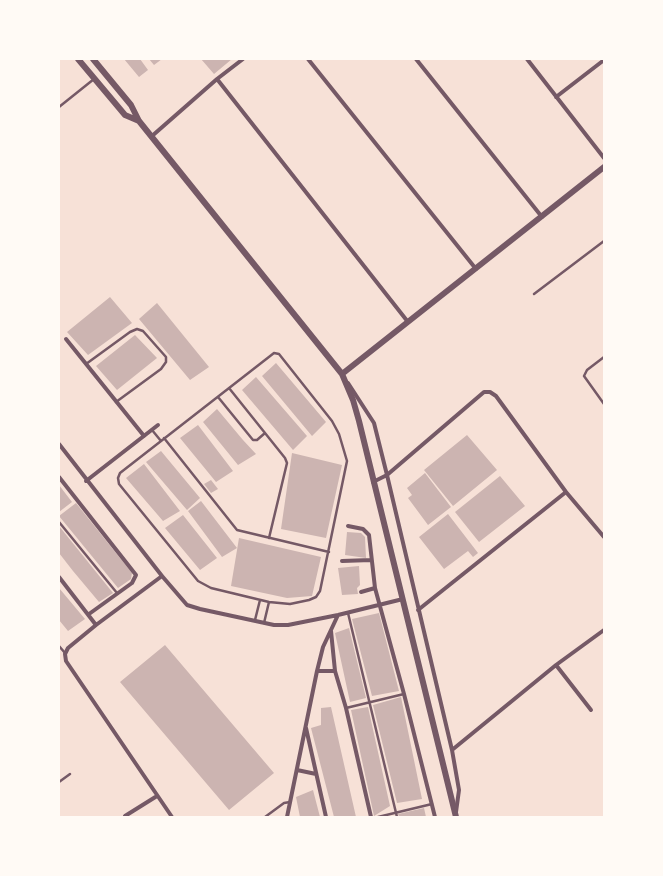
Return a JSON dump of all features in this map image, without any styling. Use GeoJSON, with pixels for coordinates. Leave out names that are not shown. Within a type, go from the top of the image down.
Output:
{"type":"FeatureCollection","features":[{"type":"Feature","properties":{"kind":"street"},"geometry":{"type":"LineString","coordinates":[[78,59],[124,115],[139,121]]}},
{"type":"Feature","properties":{"kind":"street"},"geometry":{"type":"LineString","coordinates":[[93,59],[131,105],[139,121],[342,374],[374,424],[452,750],[459,790],[456,817]]}},
{"type":"Feature","properties":{"kind":"street"},"geometry":{"type":"LineString","coordinates":[[152,136],[216,79],[243,59]]}},
{"type":"Feature","properties":{"kind":"street"},"geometry":{"type":"LineString","coordinates":[[308,59],[476,269]]}},
{"type":"Feature","properties":{"kind":"street"},"geometry":{"type":"LineString","coordinates":[[416,59],[542,217]]}},
{"type":"Feature","properties":{"kind":"street"},"geometry":{"type":"LineString","coordinates":[[527,59],[604,158]]}},
{"type":"Feature","properties":{"kind":"street"},"geometry":{"type":"LineString","coordinates":[[556,97],[604,60]]}},
{"type":"Feature","properties":{"kind":"street"},"geometry":{"type":"LineString","coordinates":[[216,79],[408,322]]}},
{"type":"Feature","properties":{"kind":"street"},"geometry":{"type":"LineString","coordinates":[[342,374],[604,167]]}},
{"type":"Feature","properties":{"kind":"street"},"geometry":{"type":"LineString","coordinates":[[66,339],[144,436]]}},
{"type":"Feature","properties":{"kind":"street"},"geometry":{"type":"LineString","coordinates":[[342,374],[353,400],[359,420],[456,817]]}},
{"type":"Feature","properties":{"kind":"street"},"geometry":{"type":"LineString","coordinates":[[373,482],[387,475],[484,392],[490,392],[496,396],[566,492],[604,537]]}},
{"type":"Feature","properties":{"kind":"street"},"geometry":{"type":"LineString","coordinates":[[86,481],[158,425]]}},
{"type":"Feature","properties":{"kind":"street"},"geometry":{"type":"LineString","coordinates":[[59,444],[86,481],[162,576],[188,605],[264,623],[288,625],[338,615],[403,599]]}},
{"type":"Feature","properties":{"kind":"street"},"geometry":{"type":"LineString","coordinates":[[59,477],[136,575],[135,580],[89,614]]}},
{"type":"Feature","properties":{"kind":"street"},"geometry":{"type":"LineString","coordinates":[[418,610],[566,492]]}},
{"type":"Feature","properties":{"kind":"street"},"geometry":{"type":"LineString","coordinates":[[348,526],[363,529],[368,535],[378,605],[404,694],[435,817]]}},
{"type":"Feature","properties":{"kind":"street"},"geometry":{"type":"LineString","coordinates":[[342,561],[371,560]]}},
{"type":"Feature","properties":{"kind":"street"},"geometry":{"type":"LineString","coordinates":[[162,576],[96,625],[68,648],[65,654],[66,661],[172,817]]}},
{"type":"Feature","properties":{"kind":"street"},"geometry":{"type":"LineString","coordinates":[[59,577],[96,625]]}},
{"type":"Feature","properties":{"kind":"street"},"geometry":{"type":"LineString","coordinates":[[361,592],[375,588]]}},
{"type":"Feature","properties":{"kind":"street"},"geometry":{"type":"LineString","coordinates":[[288,817],[317,671],[323,647],[338,615]]}},
{"type":"Feature","properties":{"kind":"street"},"geometry":{"type":"LineString","coordinates":[[452,750],[556,665],[604,630]]}},
{"type":"Feature","properties":{"kind":"street"},"geometry":{"type":"LineString","coordinates":[[331,632],[334,671],[346,708],[371,817]]}},
{"type":"Feature","properties":{"kind":"street"},"geometry":{"type":"LineString","coordinates":[[556,665],[591,710]]}},
{"type":"Feature","properties":{"kind":"street"},"geometry":{"type":"LineString","coordinates":[[317,671],[334,671]]}},
{"type":"Feature","properties":{"kind":"street"},"geometry":{"type":"LineString","coordinates":[[306,724],[326,817]]}},
{"type":"Feature","properties":{"kind":"street"},"geometry":{"type":"LineString","coordinates":[[297,770],[316,774]]}},
{"type":"Feature","properties":{"kind":"street"},"geometry":{"type":"LineString","coordinates":[[125,816],[157,796]]}},
{"type":"Feature","properties":{"kind":"lane"},"geometry":{"type":"LineString","coordinates":[[59,107],[94,78]]}},
{"type":"Feature","properties":{"kind":"lane"},"geometry":{"type":"LineString","coordinates":[[534,294],[604,241]]}},
{"type":"Feature","properties":{"kind":"lane"},"geometry":{"type":"LineString","coordinates":[[86,364],[130,332],[137,330],[143,331],[166,357],[166,362],[161,369],[116,402]]}},
{"type":"Feature","properties":{"kind":"lane"},"geometry":{"type":"LineString","coordinates":[[276,353],[332,421],[339,434],[347,461],[329,552],[320,591],[316,597],[290,604],[269,602],[211,588],[198,581],[119,484],[118,478],[120,473],[218,397],[276,353]]}},
{"type":"Feature","properties":{"kind":"lane"},"geometry":{"type":"LineString","coordinates":[[604,357],[587,370],[584,376],[604,404]]}},
{"type":"Feature","properties":{"kind":"lane"},"geometry":{"type":"LineString","coordinates":[[229,388],[285,458],[287,463],[269,538]]}},
{"type":"Feature","properties":{"kind":"lane"},"geometry":{"type":"LineString","coordinates":[[218,397],[253,440],[257,440],[265,433]]}},
{"type":"Feature","properties":{"kind":"lane"},"geometry":{"type":"LineString","coordinates":[[152,430],[161,441]]}},
{"type":"Feature","properties":{"kind":"lane"},"geometry":{"type":"LineString","coordinates":[[164,438],[237,530],[329,552]]}},
{"type":"Feature","properties":{"kind":"lane"},"geometry":{"type":"LineString","coordinates":[[59,522],[117,594]]}},
{"type":"Feature","properties":{"kind":"lane"},"geometry":{"type":"LineString","coordinates":[[254,621],[260,600]]}},
{"type":"Feature","properties":{"kind":"lane"},"geometry":{"type":"LineString","coordinates":[[264,623],[269,602]]}},
{"type":"Feature","properties":{"kind":"lane"},"geometry":{"type":"LineString","coordinates":[[348,612],[397,817]]}},
{"type":"Feature","properties":{"kind":"lane"},"geometry":{"type":"LineString","coordinates":[[59,646],[65,654]]}},
{"type":"Feature","properties":{"kind":"lane"},"geometry":{"type":"LineString","coordinates":[[346,708],[404,694]]}},
{"type":"Feature","properties":{"kind":"lane"},"geometry":{"type":"LineString","coordinates":[[59,782],[70,774]]}},
{"type":"Feature","properties":{"kind":"lane"},"geometry":{"type":"LineString","coordinates":[[265,817],[284,803],[290,802]]}},
{"type":"Feature","properties":{"kind":"lane"},"geometry":{"type":"LineString","coordinates":[[378,817],[432,804]]}},
{"type":"Feature","properties":{"kind":"building"},"geometry":{"type":"Polygon","coordinates":[[[124,59],[140,59],[148,70],[139,77],[124,59]]]}},
{"type":"Feature","properties":{"kind":"building"},"geometry":{"type":"Polygon","coordinates":[[[149,59],[162,59],[154,65],[149,59]]]}},
{"type":"Feature","properties":{"kind":"building"},"geometry":{"type":"Polygon","coordinates":[[[201,59],[232,59],[214,74],[201,59]]]}},
{"type":"Feature","properties":{"kind":"building"},"geometry":{"type":"Polygon","coordinates":[[[110,297],[132,323],[88,355],[67,332],[110,297]]]}},
{"type":"Feature","properties":{"kind":"building"},"geometry":{"type":"Polygon","coordinates":[[[157,303],[209,367],[190,380],[139,319],[157,303]]]}},
{"type":"Feature","properties":{"kind":"building"},"geometry":{"type":"Polygon","coordinates":[[[135,335],[157,358],[117,390],[96,366],[135,335]]]}},
{"type":"Feature","properties":{"kind":"building"},"geometry":{"type":"Polygon","coordinates":[[[276,363],[326,422],[312,436],[262,376],[276,363]]]}},
{"type":"Feature","properties":{"kind":"building"},"geometry":{"type":"Polygon","coordinates":[[[256,377],[307,436],[293,450],[242,390],[256,377]]]}},
{"type":"Feature","properties":{"kind":"building"},"geometry":{"type":"Polygon","coordinates":[[[217,409],[256,454],[238,465],[203,422],[217,409]]]}},
{"type":"Feature","properties":{"kind":"building"},"geometry":{"type":"Polygon","coordinates":[[[198,425],[233,471],[216,482],[180,438],[198,425]]]}},
{"type":"Feature","properties":{"kind":"building"},"geometry":{"type":"Polygon","coordinates":[[[467,435],[497,470],[453,506],[424,470],[467,435]]]}},
{"type":"Feature","properties":{"kind":"building"},"geometry":{"type":"Polygon","coordinates":[[[161,451],[200,498],[187,510],[146,462],[161,451]]]}},
{"type":"Feature","properties":{"kind":"building"},"geometry":{"type":"Polygon","coordinates":[[[292,453],[342,465],[326,538],[281,529],[292,453]]]}},
{"type":"Feature","properties":{"kind":"building"},"geometry":{"type":"Polygon","coordinates":[[[144,464],[180,511],[163,521],[126,478],[144,464]]]}},
{"type":"Feature","properties":{"kind":"building"},"geometry":{"type":"Polygon","coordinates":[[[425,473],[451,507],[428,525],[408,498],[412,495],[407,488],[425,473]]]}},
{"type":"Feature","properties":{"kind":"building"},"geometry":{"type":"Polygon","coordinates":[[[500,476],[525,506],[479,542],[455,512],[500,476]]]}},
{"type":"Feature","properties":{"kind":"building"},"geometry":{"type":"Polygon","coordinates":[[[211,480],[218,489],[211,493],[204,484],[211,480]]]}},
{"type":"Feature","properties":{"kind":"building"},"geometry":{"type":"Polygon","coordinates":[[[59,485],[72,502],[59,512],[59,485]]]}},
{"type":"Feature","properties":{"kind":"building"},"geometry":{"type":"Polygon","coordinates":[[[201,501],[237,548],[222,557],[188,511],[201,501]]]}},
{"type":"Feature","properties":{"kind":"building"},"geometry":{"type":"Polygon","coordinates":[[[76,503],[132,573],[131,579],[118,588],[59,516],[76,503]]]}},
{"type":"Feature","properties":{"kind":"building"},"geometry":{"type":"Polygon","coordinates":[[[448,514],[478,553],[473,557],[468,551],[444,569],[419,537],[448,514]]]}},
{"type":"Feature","properties":{"kind":"building"},"geometry":{"type":"Polygon","coordinates":[[[183,515],[217,558],[200,570],[165,528],[183,515]]]}},
{"type":"Feature","properties":{"kind":"building"},"geometry":{"type":"Polygon","coordinates":[[[59,526],[113,593],[99,602],[73,571],[59,553],[59,526]]]}},
{"type":"Feature","properties":{"kind":"building"},"geometry":{"type":"Polygon","coordinates":[[[347,532],[361,533],[365,537],[366,558],[345,555],[347,532]]]}},
{"type":"Feature","properties":{"kind":"building"},"geometry":{"type":"Polygon","coordinates":[[[239,538],[321,557],[312,596],[287,598],[231,586],[239,538]]]}},
{"type":"Feature","properties":{"kind":"building"},"geometry":{"type":"Polygon","coordinates":[[[359,566],[360,585],[357,588],[358,594],[342,595],[338,568],[359,566]]]}},
{"type":"Feature","properties":{"kind":"building"},"geometry":{"type":"Polygon","coordinates":[[[59,588],[85,619],[68,631],[59,620],[59,588]]]}},
{"type":"Feature","properties":{"kind":"building"},"geometry":{"type":"Polygon","coordinates":[[[379,613],[399,691],[372,696],[352,619],[379,613]]]}},
{"type":"Feature","properties":{"kind":"building"},"geometry":{"type":"Polygon","coordinates":[[[349,628],[366,698],[350,702],[335,633],[349,628]]]}},
{"type":"Feature","properties":{"kind":"building"},"geometry":{"type":"Polygon","coordinates":[[[165,645],[274,773],[229,810],[120,682],[165,645]]]}},
{"type":"Feature","properties":{"kind":"building"},"geometry":{"type":"Polygon","coordinates":[[[401,697],[422,799],[397,803],[373,705],[401,697]]]}},
{"type":"Feature","properties":{"kind":"building"},"geometry":{"type":"Polygon","coordinates":[[[331,707],[356,817],[334,817],[311,728],[321,725],[321,708],[331,707]]]}},
{"type":"Feature","properties":{"kind":"building"},"geometry":{"type":"Polygon","coordinates":[[[368,707],[390,806],[374,816],[351,710],[368,707]]]}},
{"type":"Feature","properties":{"kind":"building"},"geometry":{"type":"Polygon","coordinates":[[[313,790],[320,817],[300,817],[296,797],[313,790]]]}},
{"type":"Feature","properties":{"kind":"building"},"geometry":{"type":"Polygon","coordinates":[[[424,808],[426,817],[399,817],[398,814],[424,808]]]}}]}
